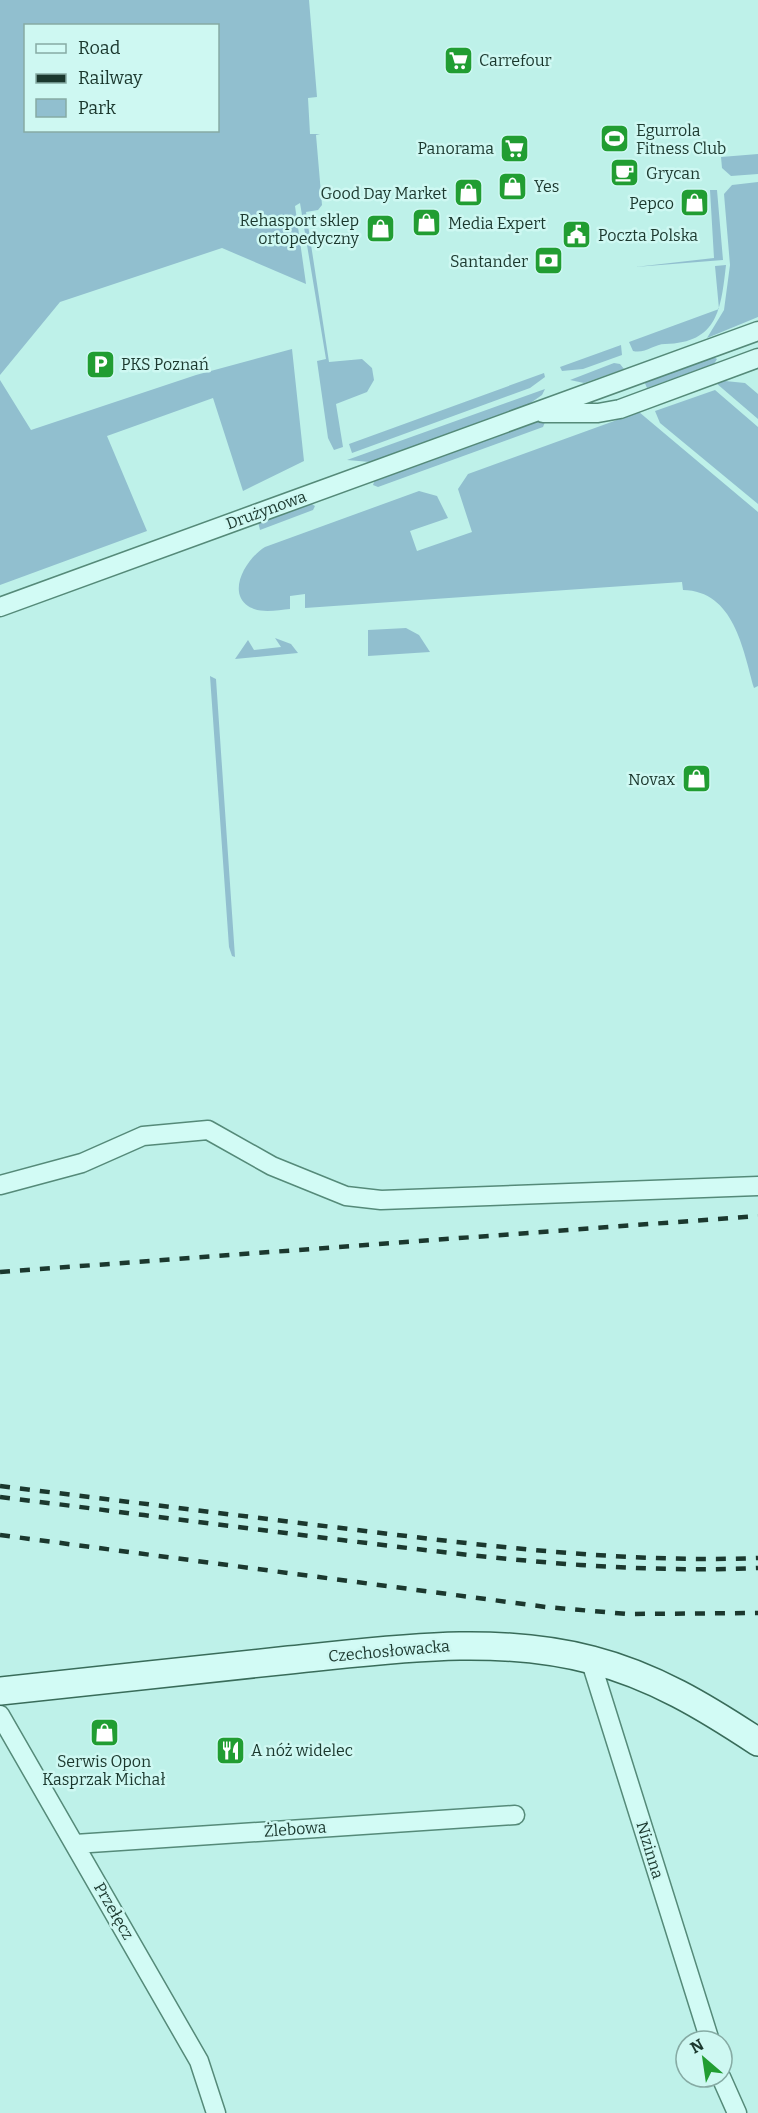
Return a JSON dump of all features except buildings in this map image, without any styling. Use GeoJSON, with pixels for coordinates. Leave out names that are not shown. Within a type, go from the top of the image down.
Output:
{"type":"FeatureCollection","features":[{"type":"Feature","properties":{"kind":"street","name":"Drużynowa"},"geometry":{"type":"LineString","coordinates":[[0,607],[758,331]]}},
{"type":"Feature","properties":{"kind":"street","name":"Drużynowa"},"geometry":{"type":"LineString","coordinates":[[532,412],[575,414],[620,409],[758,358]]}},
{"type":"Feature","properties":{"kind":"street"},"geometry":{"type":"LineString","coordinates":[[0,1185],[82,1163],[143,1136],[208,1130],[272,1166],[346,1196],[381,1200],[758,1186]]}},
{"type":"Feature","properties":{"kind":"street","name":"Czechosłowacka"},"geometry":{"type":"LineString","coordinates":[[0,1691],[440,1646],[518,1647],[590,1659],[667,1686],[758,1742]]}},
{"type":"Feature","properties":{"kind":"street","name":"Nizinna"},"geometry":{"type":"LineString","coordinates":[[590,1659],[706,2029]]}},
{"type":"Feature","properties":{"kind":"street","name":"Przełęcz"},"geometry":{"type":"LineString","coordinates":[[0,1714],[200,2061],[216,2113]]}},
{"type":"Feature","properties":{"kind":"street","name":"Żlebowa"},"geometry":{"type":"LineString","coordinates":[[75,1844],[516,1815]]}},
{"type":"Feature","properties":{"kind":"street"},"geometry":{"type":"LineString","coordinates":[[727,2089],[737,2113]]}},
{"type":"Feature","properties":{"kind":"green space"},"geometry":{"type":"Polygon","coordinates":[[[0,0],[309,0],[317,97],[308,98],[310,134],[320,134],[316,135],[322,205],[318,210],[306,212],[329,362],[362,359],[372,368],[374,380],[367,392],[336,404],[343,447],[334,450],[328,438],[317,361],[326,359],[300,203],[295,206],[306,284],[222,248],[60,302],[0,375],[0,0]]]}},
{"type":"Feature","properties":{"kind":"green space"},"geometry":{"type":"Polygon","coordinates":[[[758,154],[758,174],[731,176],[722,168],[721,157],[758,154]]]}},
{"type":"Feature","properties":{"kind":"green space"},"geometry":{"type":"Polygon","coordinates":[[[758,182],[758,317],[707,338],[724,310],[730,265],[724,194],[732,185],[758,182]]]}},
{"type":"Feature","properties":{"kind":"green space"},"geometry":{"type":"Polygon","coordinates":[[[710,190],[717,190],[723,260],[635,267],[714,258],[710,190]]]}},
{"type":"Feature","properties":{"kind":"green space"},"geometry":{"type":"Polygon","coordinates":[[[726,265],[722,296],[719,308],[715,266],[726,265]]]}},
{"type":"Feature","properties":{"kind":"green space"},"geometry":{"type":"Polygon","coordinates":[[[718,309],[714,321],[706,330],[683,342],[661,344],[637,352],[633,351],[629,342],[718,309]]]}},
{"type":"Feature","properties":{"kind":"green space"},"geometry":{"type":"Polygon","coordinates":[[[621,345],[622,355],[583,369],[562,371],[560,367],[621,345]]]}},
{"type":"Feature","properties":{"kind":"green space"},"geometry":{"type":"Polygon","coordinates":[[[292,349],[304,461],[243,491],[213,398],[107,436],[147,531],[0,585],[0,380],[31,430],[196,375],[292,349]]]}},
{"type":"Feature","properties":{"kind":"green space"},"geometry":{"type":"Polygon","coordinates":[[[712,356],[717,359],[714,364],[647,388],[644,381],[712,356]]]}},
{"type":"Feature","properties":{"kind":"green space"},"geometry":{"type":"Polygon","coordinates":[[[614,363],[620,364],[624,369],[584,383],[570,380],[614,363]]]}},
{"type":"Feature","properties":{"kind":"green space"},"geometry":{"type":"Polygon","coordinates":[[[544,373],[545,377],[530,388],[352,453],[349,444],[544,373]]]}},
{"type":"Feature","properties":{"kind":"green space"},"geometry":{"type":"Polygon","coordinates":[[[725,381],[745,383],[758,394],[758,419],[716,383],[725,381]]]}},
{"type":"Feature","properties":{"kind":"green space"},"geometry":{"type":"Polygon","coordinates":[[[545,389],[542,395],[529,404],[370,462],[347,460],[545,389]]]}},
{"type":"Feature","properties":{"kind":"green space"},"geometry":{"type":"Polygon","coordinates":[[[715,390],[758,427],[758,504],[660,423],[655,411],[715,390]]]}},
{"type":"Feature","properties":{"kind":"green space"},"geometry":{"type":"Polygon","coordinates":[[[639,412],[758,512],[758,686],[754,688],[740,640],[725,611],[714,600],[700,593],[683,590],[682,582],[305,608],[305,594],[290,596],[290,609],[269,611],[248,606],[242,600],[239,583],[242,575],[252,558],[265,547],[419,491],[437,496],[448,518],[410,531],[417,551],[472,532],[458,489],[468,474],[639,412]]]}},
{"type":"Feature","properties":{"kind":"green space"},"geometry":{"type":"Polygon","coordinates":[[[540,419],[545,422],[543,427],[378,487],[373,485],[375,479],[540,419]]]}},
{"type":"Feature","properties":{"kind":"green space"},"geometry":{"type":"Polygon","coordinates":[[[310,503],[315,506],[313,510],[260,530],[258,522],[310,503]]]}},
{"type":"Feature","properties":{"kind":"green space"},"geometry":{"type":"Polygon","coordinates":[[[406,628],[419,635],[430,652],[368,656],[368,630],[406,628]]]}},
{"type":"Feature","properties":{"kind":"green space"},"geometry":{"type":"Polygon","coordinates":[[[275,638],[291,644],[298,653],[235,659],[248,640],[254,650],[281,647],[275,638]]]}},
{"type":"Feature","properties":{"kind":"green space"},"geometry":{"type":"Polygon","coordinates":[[[210,676],[216,679],[235,957],[232,956],[229,947],[210,676]]]}},
{"type":"Feature","properties":{"kind":"railway"},"geometry":{"type":"LineString","coordinates":[[0,1272],[758,1216]]}},
{"type":"Feature","properties":{"kind":"railway"},"geometry":{"type":"LineString","coordinates":[[0,1486],[512,1548],[659,1558],[758,1558]]}},
{"type":"Feature","properties":{"kind":"railway"},"geometry":{"type":"LineString","coordinates":[[0,1497],[342,1540],[550,1563],[653,1569],[758,1568]]}},
{"type":"Feature","properties":{"kind":"railway"},"geometry":{"type":"LineString","coordinates":[[0,1535],[546,1607],[627,1614],[758,1613]]}},
{"type":"Feature","properties":{"kind":"place","name":"Carrefour"},"geometry":{"type":"Point","coordinates":[458,60]}},
{"type":"Feature","properties":{"kind":"place","name":"Egurrola Fitness Club"},"geometry":{"type":"Point","coordinates":[615,139]}},
{"type":"Feature","properties":{"kind":"place","name":"Panorama"},"geometry":{"type":"Point","coordinates":[515,148]}},
{"type":"Feature","properties":{"kind":"place","name":"Grycan"},"geometry":{"type":"Point","coordinates":[625,173]}},
{"type":"Feature","properties":{"kind":"place","name":"Yes"},"geometry":{"type":"Point","coordinates":[513,186]}},
{"type":"Feature","properties":{"kind":"place","name":"Good Day Market"},"geometry":{"type":"Point","coordinates":[468,193]}},
{"type":"Feature","properties":{"kind":"place","name":"Pepco"},"geometry":{"type":"Point","coordinates":[695,203]}},
{"type":"Feature","properties":{"kind":"place","name":"Media Expert"},"geometry":{"type":"Point","coordinates":[427,223]}},
{"type":"Feature","properties":{"kind":"place","name":"Rehasport sklep ortopedyczny"},"geometry":{"type":"Point","coordinates":[380,229]}},
{"type":"Feature","properties":{"kind":"place","name":"Poczta Polska"},"geometry":{"type":"Point","coordinates":[577,235]}},
{"type":"Feature","properties":{"kind":"place","name":"Santander"},"geometry":{"type":"Point","coordinates":[549,261]}},
{"type":"Feature","properties":{"kind":"place","name":"PKS Poznań"},"geometry":{"type":"Point","coordinates":[100,364]}},
{"type":"Feature","properties":{"kind":"place","name":"Novax"},"geometry":{"type":"Point","coordinates":[696,779]}},
{"type":"Feature","properties":{"kind":"place","name":"Serwis Opon Kasprzak Michał"},"geometry":{"type":"Point","coordinates":[104,1733]}},
{"type":"Feature","properties":{"kind":"place","name":"A nóż widelec"},"geometry":{"type":"Point","coordinates":[230,1750]}}]}
